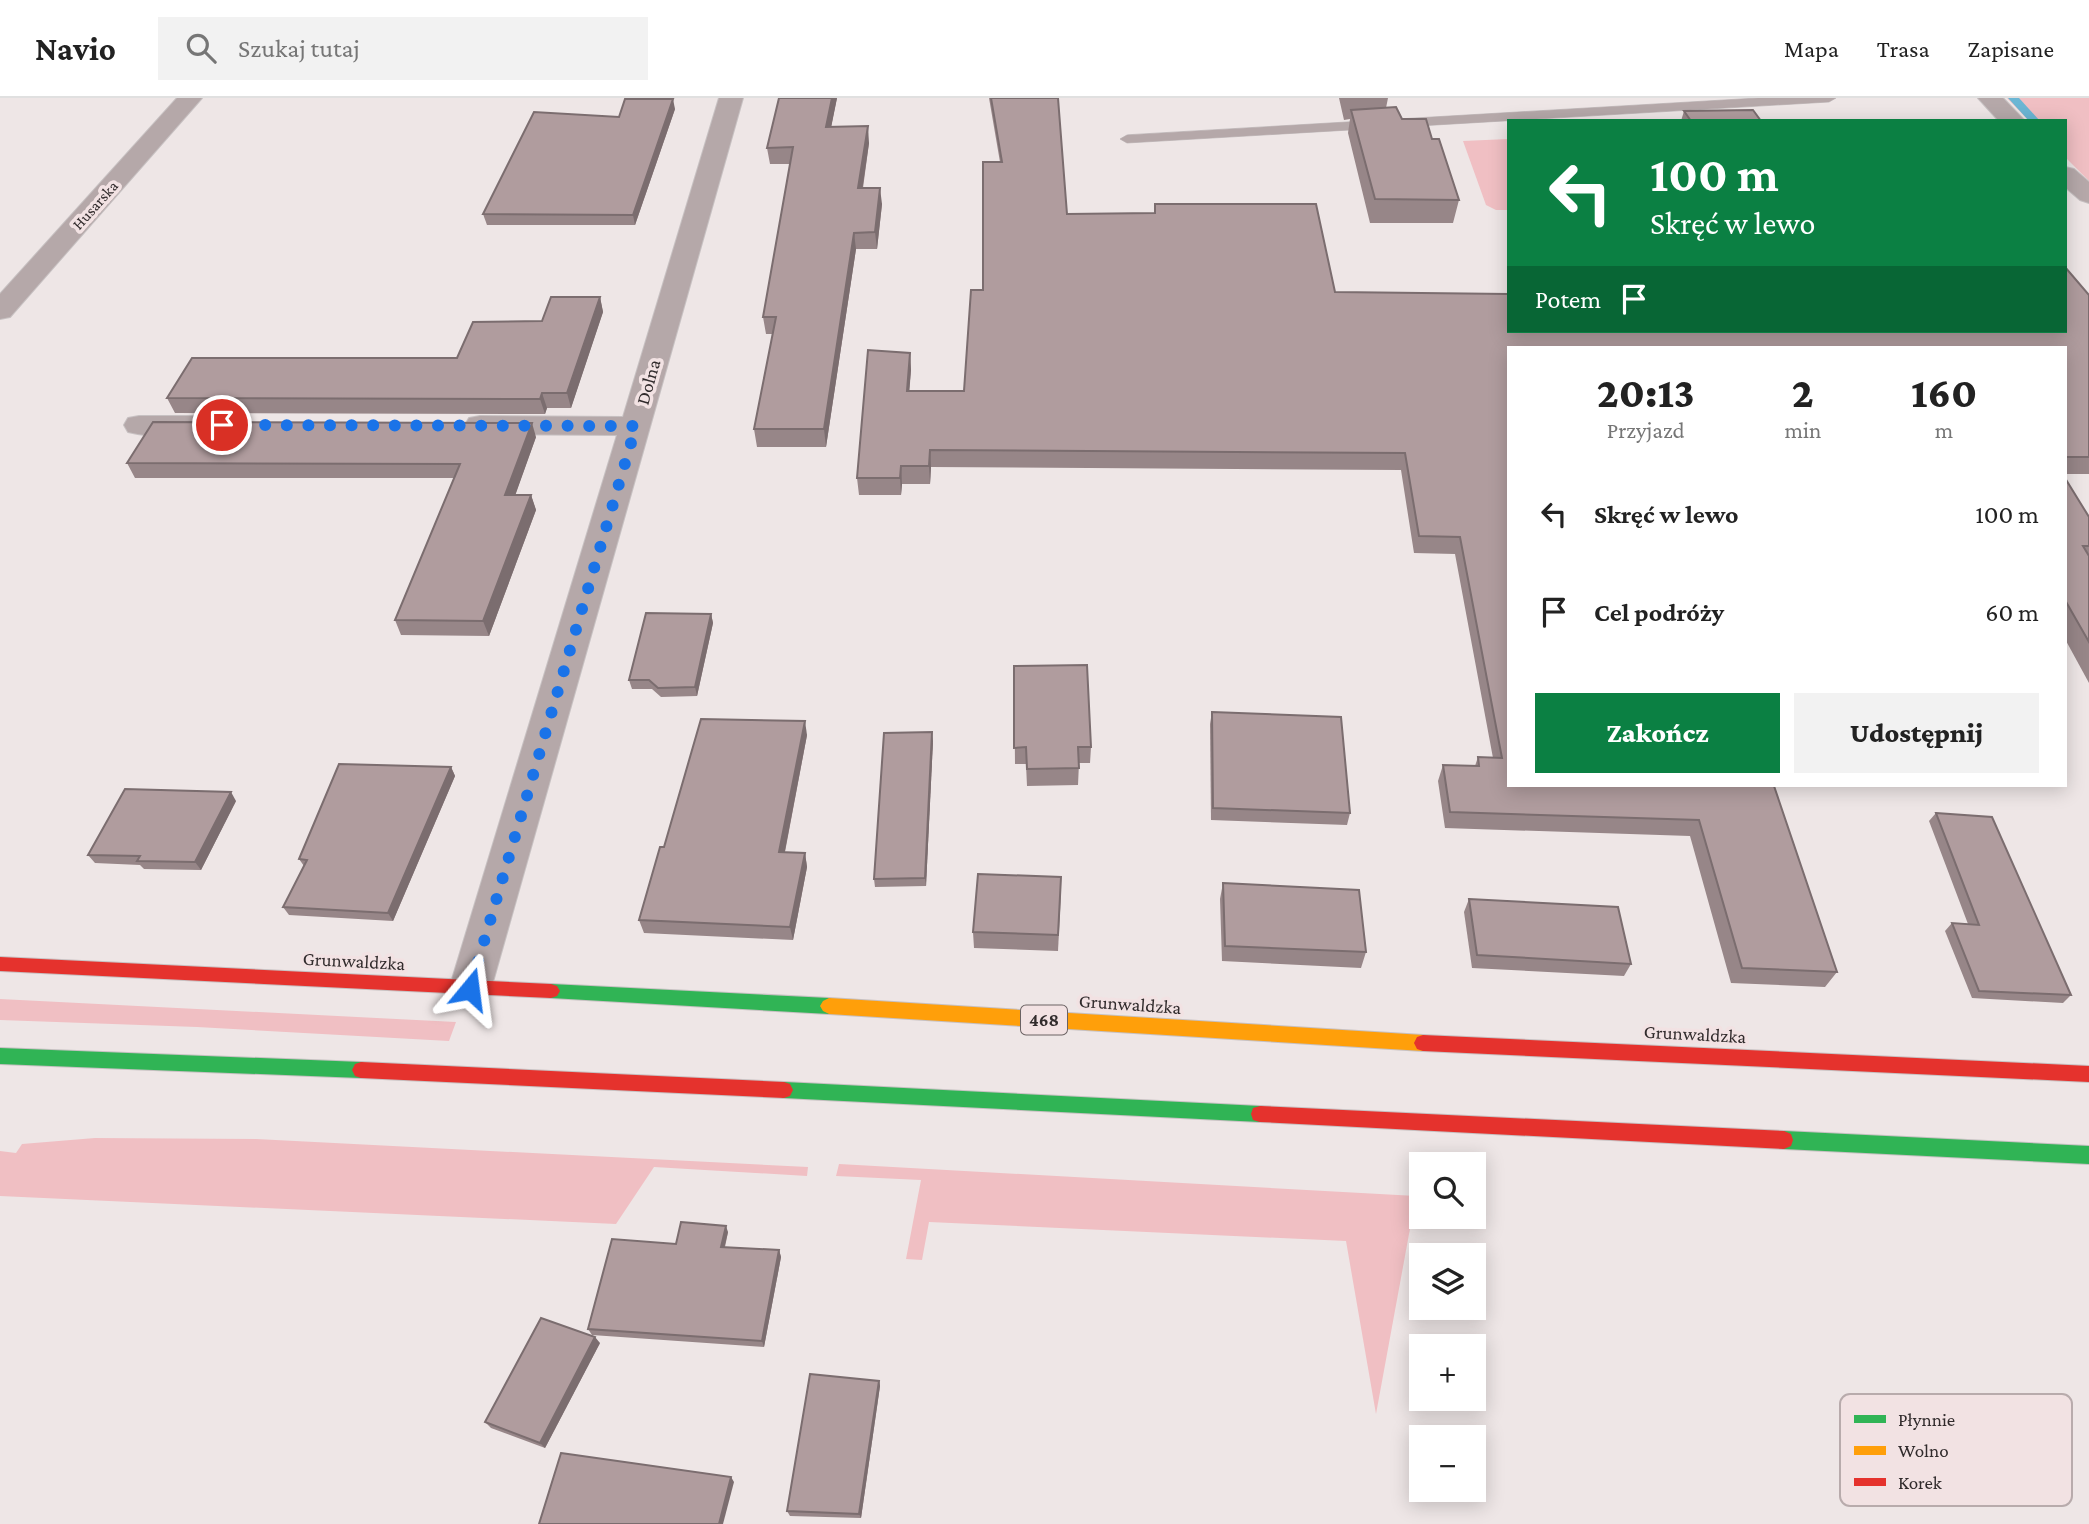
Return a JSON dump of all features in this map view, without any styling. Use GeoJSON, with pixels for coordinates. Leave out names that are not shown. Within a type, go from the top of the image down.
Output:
{"type":"FeatureCollection","features":[{"type":"Feature","properties":{"kind":"main road","name":"Grunwaldzka"},"geometry":{"type":"LineString","coordinates":[[0,964],[791,1003],[1326,1038],[2089,1074]]}},
{"type":"Feature","properties":{"kind":"main road"},"geometry":{"type":"LineString","coordinates":[[0,1056],[411,1072],[2089,1155]]}},
{"type":"Feature","properties":{"kind":"street","name":"Husarska"},"geometry":{"type":"LineString","coordinates":[[0,311],[190,98]]}},
{"type":"Feature","properties":{"kind":"street","name":"Dolna"},"geometry":{"type":"LineString","coordinates":[[470,989],[731,98]]}},
{"type":"Feature","properties":{"kind":"street"},"geometry":{"type":"LineString","coordinates":[[1990,98],[2011,119]]}},
{"type":"Feature","properties":{"kind":"street"},"geometry":{"type":"LineString","coordinates":[[2067,176],[2089,195]]}},
{"type":"Feature","properties":{"kind":"street"},"geometry":{"type":"LineString","coordinates":[[139,425],[235,425]]}},
{"type":"Feature","properties":{"kind":"street"},"geometry":{"type":"LineString","coordinates":[[456,425],[636,426]]}},
{"type":"Feature","properties":{"kind":"lane"},"geometry":{"type":"LineString","coordinates":[[1127,139],[1829,98]]}},
{"type":"Feature","properties":{"kind":"shaded area"},"geometry":{"type":"Polygon","coordinates":[[[2007,98],[2089,98],[2089,181],[2067,159],[2067,119],[2027,119],[2007,98]]]}},
{"type":"Feature","properties":{"kind":"shaded area"},"geometry":{"type":"Polygon","coordinates":[[[1507,139],[1507,210],[1496,210],[1486,205],[1463,141],[1507,139]]]}},
{"type":"Feature","properties":{"kind":"shaded area"},"geometry":{"type":"Polygon","coordinates":[[[0,999],[456,1022],[449,1041],[197,1027],[0,1020],[0,999]]]}},
{"type":"Feature","properties":{"kind":"shaded area"},"geometry":{"type":"Polygon","coordinates":[[[95,1138],[256,1139],[808,1167],[807,1176],[654,1167],[616,1224],[0,1196],[0,1151],[16,1153],[22,1144],[95,1138]]]}},
{"type":"Feature","properties":{"kind":"shaded area"},"geometry":{"type":"Polygon","coordinates":[[[839,1164],[1409,1196],[1410,1229],[1376,1414],[1346,1241],[929,1222],[922,1260],[906,1259],[921,1180],[836,1176],[839,1164]]]}},
{"type":"Feature","properties":{"kind":"building"},"geometry":{"type":"Polygon","coordinates":[[[779,98],[832,98],[826,127],[868,126],[858,188],[880,188],[875,232],[854,233],[824,429],[754,429],[776,317],[763,317],[793,147],[767,148],[779,98]]]}},
{"type":"Feature","properties":{"kind":"building"},"geometry":{"type":"Polygon","coordinates":[[[991,98],[1058,98],[1067,214],[1155,213],[1155,204],[1316,204],[1335,292],[1507,294],[1507,333],[2067,333],[2067,269],[2089,295],[2089,457],[2067,457],[2067,346],[1507,346],[1507,787],[1774,787],[1837,972],[1742,968],[1699,820],[1450,812],[1443,765],[1479,766],[1478,757],[1502,758],[1460,537],[1419,536],[1405,453],[930,450],[929,466],[901,466],[900,478],[857,478],[868,350],[910,353],[907,391],[964,391],[971,290],[983,290],[983,162],[1002,162],[991,98]]]}},
{"type":"Feature","properties":{"kind":"building"},"geometry":{"type":"Polygon","coordinates":[[[625,99],[673,99],[633,215],[483,214],[534,112],[619,117],[625,99]]]}},
{"type":"Feature","properties":{"kind":"building"},"geometry":{"type":"Polygon","coordinates":[[[1396,107],[1402,119],[1426,119],[1432,139],[1439,139],[1459,200],[1375,199],[1351,110],[1396,107]]]}},
{"type":"Feature","properties":{"kind":"building"},"geometry":{"type":"Polygon","coordinates":[[[1753,110],[1760,119],[1690,119],[1684,111],[1753,110]]]}},
{"type":"Feature","properties":{"kind":"building"},"geometry":{"type":"Polygon","coordinates":[[[551,297],[600,297],[567,393],[542,393],[540,399],[167,398],[192,358],[457,358],[473,322],[542,321],[551,297]]]}},
{"type":"Feature","properties":{"kind":"building"},"geometry":{"type":"Polygon","coordinates":[[[153,422],[532,423],[505,495],[531,495],[483,621],[395,620],[460,464],[127,463],[153,422]]]}},
{"type":"Feature","properties":{"kind":"building"},"geometry":{"type":"Polygon","coordinates":[[[2067,481],[2089,517],[2089,546],[2083,546],[2089,556],[2089,642],[2067,604],[2067,481]]]}},
{"type":"Feature","properties":{"kind":"building"},"geometry":{"type":"Polygon","coordinates":[[[646,613],[711,614],[695,687],[658,688],[649,680],[629,680],[646,613]]]}},
{"type":"Feature","properties":{"kind":"building"},"geometry":{"type":"Polygon","coordinates":[[[1087,665],[1091,747],[1078,747],[1079,768],[1027,769],[1026,747],[1014,748],[1014,666],[1087,665]]]}},
{"type":"Feature","properties":{"kind":"building"},"geometry":{"type":"Polygon","coordinates":[[[1212,712],[1341,717],[1350,813],[1213,808],[1212,712]]]}},
{"type":"Feature","properties":{"kind":"building"},"geometry":{"type":"Polygon","coordinates":[[[701,719],[805,721],[779,852],[805,853],[790,927],[639,920],[660,847],[664,847],[701,719]]]}},
{"type":"Feature","properties":{"kind":"building"},"geometry":{"type":"Polygon","coordinates":[[[932,732],[925,878],[874,879],[884,733],[932,732]]]}},
{"type":"Feature","properties":{"kind":"building"},"geometry":{"type":"Polygon","coordinates":[[[339,764],[451,767],[388,913],[283,907],[307,860],[299,859],[339,764]]]}},
{"type":"Feature","properties":{"kind":"building"},"geometry":{"type":"Polygon","coordinates":[[[125,789],[231,792],[195,862],[137,861],[140,856],[88,855],[125,789]]]}},
{"type":"Feature","properties":{"kind":"building"},"geometry":{"type":"Polygon","coordinates":[[[1936,813],[1992,817],[2071,995],[1979,991],[1952,923],[1979,925],[1936,813]]]}},
{"type":"Feature","properties":{"kind":"building"},"geometry":{"type":"Polygon","coordinates":[[[978,874],[1061,877],[1058,935],[973,932],[978,874]]]}},
{"type":"Feature","properties":{"kind":"building"},"geometry":{"type":"Polygon","coordinates":[[[1223,883],[1359,890],[1366,952],[1225,946],[1223,883]]]}},
{"type":"Feature","properties":{"kind":"building"},"geometry":{"type":"Polygon","coordinates":[[[1469,899],[1618,907],[1631,964],[1477,955],[1469,899]]]}},
{"type":"Feature","properties":{"kind":"building"},"geometry":{"type":"Polygon","coordinates":[[[681,1222],[726,1226],[721,1247],[779,1250],[762,1341],[588,1329],[612,1239],[676,1244],[681,1222]]]}},
{"type":"Feature","properties":{"kind":"building"},"geometry":{"type":"Polygon","coordinates":[[[541,1318],[595,1337],[540,1443],[485,1422],[541,1318]]]}},
{"type":"Feature","properties":{"kind":"building"},"geometry":{"type":"Polygon","coordinates":[[[810,1374],[879,1381],[859,1514],[787,1511],[810,1374]]]}},
{"type":"Feature","properties":{"kind":"building"},"geometry":{"type":"Polygon","coordinates":[[[561,1453],[731,1477],[719,1524],[539,1524],[561,1453]]]}},
{"type":"Feature","properties":{"kind":"waterway"},"geometry":{"type":"LineString","coordinates":[[2013,98],[2033,119]]}},
{"type":"Feature","properties":{"kind":"traffic: fast"},"geometry":{"type":"LineString","coordinates":[[551,991],[829,1006]]}},
{"type":"Feature","properties":{"kind":"traffic: fast"},"geometry":{"type":"LineString","coordinates":[[0,1056],[361,1070]]}},
{"type":"Feature","properties":{"kind":"traffic: fast"},"geometry":{"type":"LineString","coordinates":[[784,1090],[1260,1114]]}},
{"type":"Feature","properties":{"kind":"traffic: fast"},"geometry":{"type":"LineString","coordinates":[[1784,1140],[2089,1155]]}},
{"type":"Feature","properties":{"kind":"traffic: slow"},"geometry":{"type":"LineString","coordinates":[[829,1006],[1423,1043]]}},
{"type":"Feature","properties":{"kind":"traffic: jam"},"geometry":{"type":"LineString","coordinates":[[0,964],[551,991]]}},
{"type":"Feature","properties":{"kind":"traffic: jam"},"geometry":{"type":"LineString","coordinates":[[1423,1043],[2089,1074]]}},
{"type":"Feature","properties":{"kind":"traffic: jam"},"geometry":{"type":"LineString","coordinates":[[361,1070],[784,1090]]}},
{"type":"Feature","properties":{"kind":"traffic: jam"},"geometry":{"type":"LineString","coordinates":[[1260,1114],[1784,1140]]}},
{"type":"Feature","properties":{"kind":"route"},"geometry":{"type":"LineString","coordinates":[[222,425],[636,426],[470,989]]}}]}
